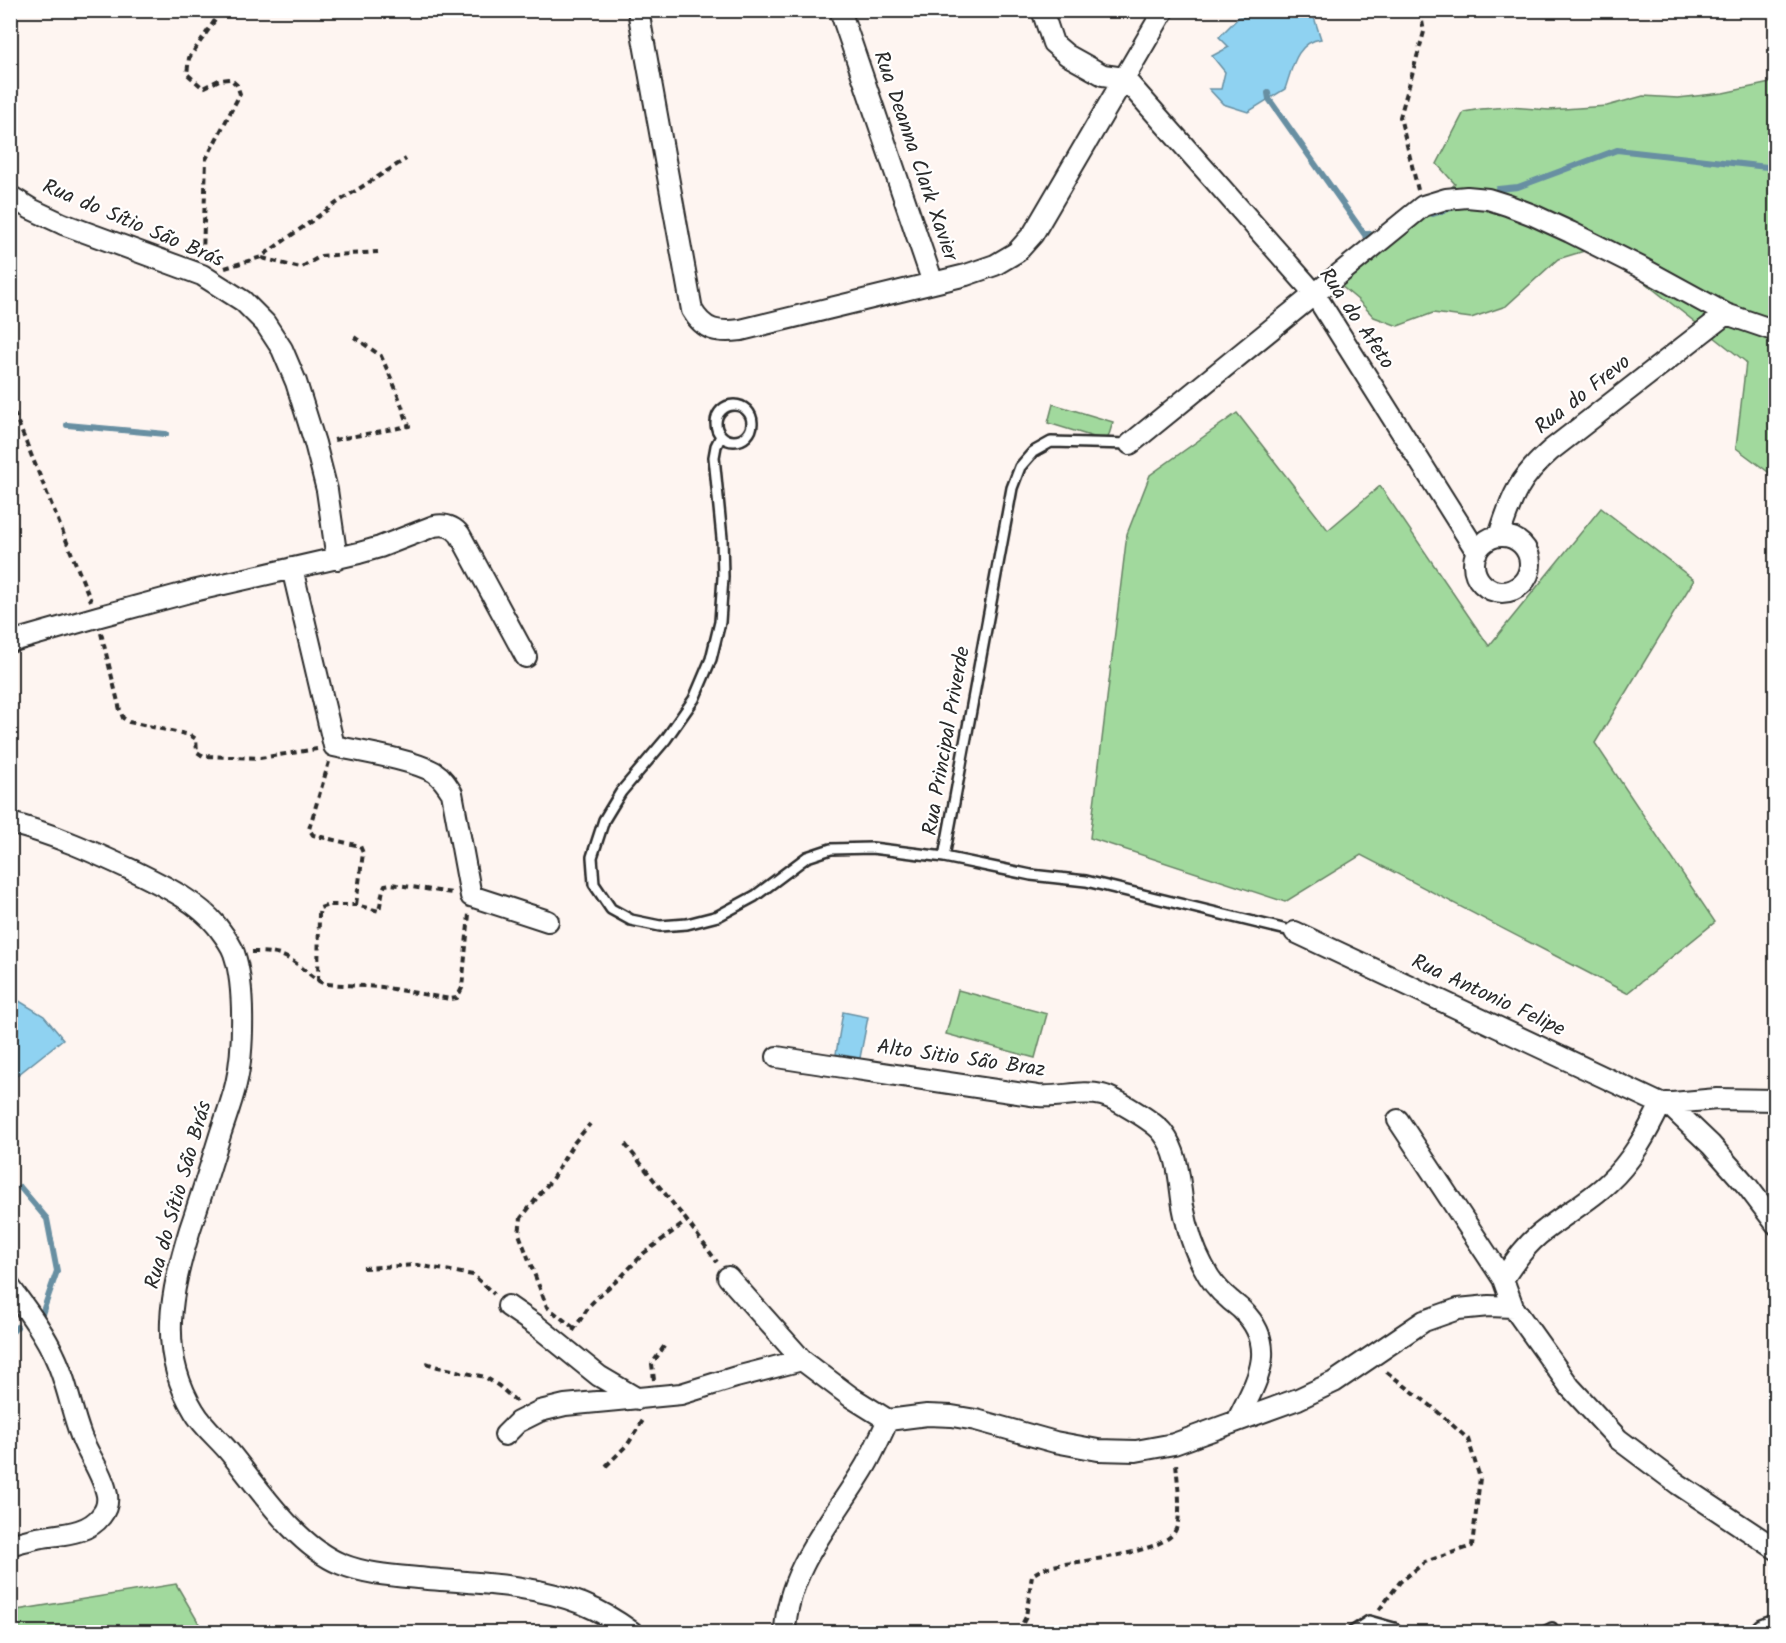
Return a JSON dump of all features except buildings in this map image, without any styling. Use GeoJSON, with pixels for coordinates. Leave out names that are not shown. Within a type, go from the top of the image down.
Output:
{"type":"FeatureCollection","features":[{"type":"Feature","properties":{"kind":"main road"},"geometry":{"type":"LineString","coordinates":[[1765,1632],[1776,1628]]}},
{"type":"Feature","properties":{"kind":"street"},"geometry":{"type":"LineString","coordinates":[[638,10],[692,310],[697,319],[716,331],[741,330],[966,275],[995,265],[1017,252],[1033,234],[1164,10]]}},
{"type":"Feature","properties":{"kind":"street","name":"Rua Deanna Clark Xavier"},"geometry":{"type":"LineString","coordinates":[[840,10],[933,283]]}},
{"type":"Feature","properties":{"kind":"street"},"geometry":{"type":"LineString","coordinates":[[1042,10],[1053,44],[1066,55],[1103,75],[1124,78]]}},
{"type":"Feature","properties":{"kind":"street","name":"Rua do Afeto"},"geometry":{"type":"LineString","coordinates":[[1124,78],[1314,293],[1477,552],[1475,561],[1479,579],[1486,586],[1503,591],[1520,585],[1530,570],[1530,561],[1523,545],[1508,536],[1499,536]]}},
{"type":"Feature","properties":{"kind":"street","name":"Rua do Sítio São Brás"},"geometry":{"type":"LineString","coordinates":[[10,196],[63,224],[202,275],[243,301],[265,323],[282,349],[296,382],[315,443],[327,490],[337,559]]}},
{"type":"Feature","properties":{"kind":"street"},"geometry":{"type":"LineString","coordinates":[[1130,444],[1423,206],[1446,199],[1467,197],[1488,199],[1525,212],[1590,242],[1726,314],[1776,331]]}},
{"type":"Feature","properties":{"kind":"street","name":"Rua do Frevo"},"geometry":{"type":"LineString","coordinates":[[1499,536],[1518,486],[1532,467],[1726,314]]}},
{"type":"Feature","properties":{"kind":"street"},"geometry":{"type":"LineString","coordinates":[[10,642],[204,589],[337,559],[380,547],[442,525],[450,526],[460,535],[526,657]]}},
{"type":"Feature","properties":{"kind":"street"},"geometry":{"type":"LineString","coordinates":[[1477,552],[1482,544],[1499,536]]}},
{"type":"Feature","properties":{"kind":"street"},"geometry":{"type":"LineString","coordinates":[[292,568],[334,746],[421,767],[435,773],[452,793],[471,896],[548,921]]}},
{"type":"Feature","properties":{"kind":"street","name":"Rua do Sítio São Brás"},"geometry":{"type":"LineString","coordinates":[[10,823],[42,831],[87,848],[153,880],[191,902],[215,924],[234,951],[242,1016],[241,1050],[236,1084],[181,1257],[170,1320],[171,1349],[176,1373],[195,1414],[230,1452],[264,1497],[287,1522],[320,1553],[341,1564],[388,1575],[502,1586],[552,1595],[583,1604],[615,1620],[632,1632]]}},
{"type":"Feature","properties":{"kind":"street","name":"Rua Antonio Felipe"},"geometry":{"type":"LineString","coordinates":[[1295,932],[1664,1103]]}},
{"type":"Feature","properties":{"kind":"street","name":"Alto Sitio São Braz"},"geometry":{"type":"LineString","coordinates":[[777,1057],[1044,1096],[1093,1093],[1105,1095],[1161,1130],[1173,1147],[1188,1230],[1197,1256],[1209,1277],[1255,1326],[1261,1340],[1263,1357],[1254,1385],[1237,1421]]}},
{"type":"Feature","properties":{"kind":"street"},"geometry":{"type":"LineString","coordinates":[[1664,1103],[1717,1099],[1776,1100]]}},
{"type":"Feature","properties":{"kind":"street"},"geometry":{"type":"LineString","coordinates":[[1664,1103],[1711,1145],[1748,1187],[1776,1224]]}},
{"type":"Feature","properties":{"kind":"street"},"geometry":{"type":"LineString","coordinates":[[1503,1279],[1535,1238],[1607,1184],[1631,1158],[1664,1103]]}},
{"type":"Feature","properties":{"kind":"street"},"geometry":{"type":"LineString","coordinates":[[1398,1120],[1503,1279],[1513,1307],[1570,1387],[1618,1439],[1678,1484],[1776,1549]]}},
{"type":"Feature","properties":{"kind":"street"},"geometry":{"type":"LineString","coordinates":[[728,1277],[802,1360],[851,1397],[888,1420],[927,1415],[952,1416],[976,1420],[1055,1442],[1098,1450],[1136,1451],[1174,1443],[1298,1399],[1334,1382],[1424,1321],[1458,1309],[1489,1306],[1513,1307]]}},
{"type":"Feature","properties":{"kind":"street"},"geometry":{"type":"LineString","coordinates":[[10,1287],[55,1356],[81,1437],[104,1486],[107,1498],[106,1508],[91,1526],[70,1533],[10,1545]]}},
{"type":"Feature","properties":{"kind":"street"},"geometry":{"type":"LineString","coordinates":[[508,1306],[599,1376],[638,1399]]}},
{"type":"Feature","properties":{"kind":"street"},"geometry":{"type":"LineString","coordinates":[[506,1435],[518,1422],[540,1411],[565,1405],[681,1394],[802,1360]]}},
{"type":"Feature","properties":{"kind":"street"},"geometry":{"type":"LineString","coordinates":[[785,1632],[786,1617],[795,1585],[816,1540],[866,1465],[888,1420]]}},
{"type":"Feature","properties":{"kind":"lane"},"geometry":{"type":"LineString","coordinates":[[733,405],[744,408],[752,424],[748,435],[744,439],[732,441],[721,436],[717,431],[716,419],[722,409],[733,405]]}},
{"type":"Feature","properties":{"kind":"lane"},"geometry":{"type":"LineString","coordinates":[[721,436],[714,457],[722,538],[723,577],[720,622],[711,659],[694,699],[666,739],[621,792],[604,820],[592,856],[594,884],[611,909],[631,920],[660,926],[687,924],[718,916],[755,896],[807,857],[831,849],[872,848],[944,857]]}},
{"type":"Feature","properties":{"kind":"lane","name":"Rua Principal Priverde"},"geometry":{"type":"LineString","coordinates":[[1130,444],[1051,442],[1033,452],[1020,467],[1012,488],[944,857],[1031,875],[1086,881],[1295,932]]}},
{"type":"Feature","properties":{"kind":"lane"},"geometry":{"type":"LineString","coordinates":[[1352,1632],[1370,1621],[1394,1628],[1399,1632]]}},
{"type":"Feature","properties":{"kind":"path"},"geometry":{"type":"LineString","coordinates":[[222,10],[189,58],[187,74],[203,88],[230,79],[237,85],[240,94],[206,159],[202,275],[261,257],[341,200],[406,159]]}},
{"type":"Feature","properties":{"kind":"path"},"geometry":{"type":"LineString","coordinates":[[1420,10],[1424,32],[1400,117],[1423,206]]}},
{"type":"Feature","properties":{"kind":"path"},"geometry":{"type":"LineString","coordinates":[[261,257],[300,268],[321,256],[378,252]]}},
{"type":"Feature","properties":{"kind":"path"},"geometry":{"type":"LineString","coordinates":[[315,443],[409,426],[381,356],[354,337]]}},
{"type":"Feature","properties":{"kind":"path"},"geometry":{"type":"LineString","coordinates":[[10,403],[98,617],[123,718],[129,722],[190,735],[196,739],[197,752],[203,756],[260,758],[334,746],[309,830],[314,835],[360,846],[363,853],[356,905]]}},
{"type":"Feature","properties":{"kind":"path"},"geometry":{"type":"LineString","coordinates":[[234,951],[273,952],[293,961],[318,981],[325,984],[382,987],[450,999],[457,998],[462,988],[471,896],[391,884],[385,885],[383,889],[379,911],[356,905],[329,905],[321,908],[318,981]]}},
{"type":"Feature","properties":{"kind":"path"},"geometry":{"type":"LineString","coordinates":[[574,1328],[547,1307],[519,1234],[521,1218],[552,1179],[573,1144],[590,1124]]}},
{"type":"Feature","properties":{"kind":"path"},"geometry":{"type":"LineString","coordinates":[[625,1144],[687,1221],[728,1277]]}},
{"type":"Feature","properties":{"kind":"path"},"geometry":{"type":"LineString","coordinates":[[564,1347],[574,1328],[602,1293],[644,1253],[687,1221]]}},
{"type":"Feature","properties":{"kind":"path"},"geometry":{"type":"LineString","coordinates":[[363,1268],[417,1265],[473,1275],[508,1306]]}},
{"type":"Feature","properties":{"kind":"path"},"geometry":{"type":"LineString","coordinates":[[1369,1359],[1468,1439],[1480,1479],[1472,1546],[1425,1562],[1400,1582],[1370,1621]]}},
{"type":"Feature","properties":{"kind":"path"},"geometry":{"type":"LineString","coordinates":[[426,1363],[485,1377],[521,1405],[540,1411]]}},
{"type":"Feature","properties":{"kind":"path"},"geometry":{"type":"LineString","coordinates":[[1018,1632],[1026,1617],[1032,1575],[1046,1567],[1096,1560],[1145,1548],[1169,1538],[1176,1530],[1179,1507],[1174,1443]]}},
{"type":"Feature","properties":{"kind":"green space"},"geometry":{"type":"Polygon","coordinates":[[[1775,82],[1775,477],[1736,448],[1746,362],[1617,261],[1594,248],[1558,259],[1506,306],[1471,318],[1433,313],[1398,326],[1374,317],[1340,285],[1455,184],[1437,164],[1464,112],[1510,107],[1549,110],[1607,106],[1643,96],[1678,98],[1723,93],[1775,82]]]}},
{"type":"Feature","properties":{"kind":"green space"},"geometry":{"type":"Polygon","coordinates":[[[1053,404],[1113,422],[1107,441],[1048,423],[1053,404]]]}},
{"type":"Feature","properties":{"kind":"green space"},"geometry":{"type":"Polygon","coordinates":[[[1237,413],[1328,530],[1380,486],[1489,646],[1601,508],[1694,580],[1595,743],[1715,922],[1627,993],[1361,855],[1285,902],[1090,838],[1127,534],[1150,475],[1237,413]]]}},
{"type":"Feature","properties":{"kind":"green space"},"geometry":{"type":"Polygon","coordinates":[[[958,990],[1047,1014],[1035,1058],[946,1034],[958,990]]]}},
{"type":"Feature","properties":{"kind":"green space"},"geometry":{"type":"Polygon","coordinates":[[[176,1584],[204,1632],[11,1632],[11,1611],[176,1584]]]}},
{"type":"Feature","properties":{"kind":"water"},"geometry":{"type":"Polygon","coordinates":[[[1297,10],[1312,11],[1321,39],[1306,45],[1300,51],[1285,89],[1248,112],[1223,104],[1209,89],[1221,89],[1225,72],[1212,56],[1229,47],[1219,37],[1239,17],[1285,14],[1297,10]]]}},
{"type":"Feature","properties":{"kind":"water"},"geometry":{"type":"Polygon","coordinates":[[[11,996],[44,1016],[63,1039],[14,1078],[11,1097],[11,996]]]}},
{"type":"Feature","properties":{"kind":"water"},"geometry":{"type":"Polygon","coordinates":[[[843,1012],[868,1017],[860,1058],[836,1054],[843,1012]]]}},
{"type":"Feature","properties":{"kind":"waterway"},"geometry":{"type":"LineString","coordinates":[[1268,93],[1269,99],[1365,235],[1369,233]]}},
{"type":"Feature","properties":{"kind":"waterway"},"geometry":{"type":"LineString","coordinates":[[1498,189],[1518,187],[1617,150],[1776,168]]}},
{"type":"Feature","properties":{"kind":"waterway"},"geometry":{"type":"LineString","coordinates":[[1433,214],[1455,207]]}},
{"type":"Feature","properties":{"kind":"waterway"},"geometry":{"type":"LineString","coordinates":[[67,425],[166,434]]}},
{"type":"Feature","properties":{"kind":"waterway"},"geometry":{"type":"LineString","coordinates":[[10,450],[15,443]]}},
{"type":"Feature","properties":{"kind":"waterway"},"geometry":{"type":"LineString","coordinates":[[20,1187],[47,1219],[57,1271],[42,1314]]}},
{"type":"Feature","properties":{"kind":"waterway"},"geometry":{"type":"LineString","coordinates":[[10,1334],[17,1327]]}}]}
